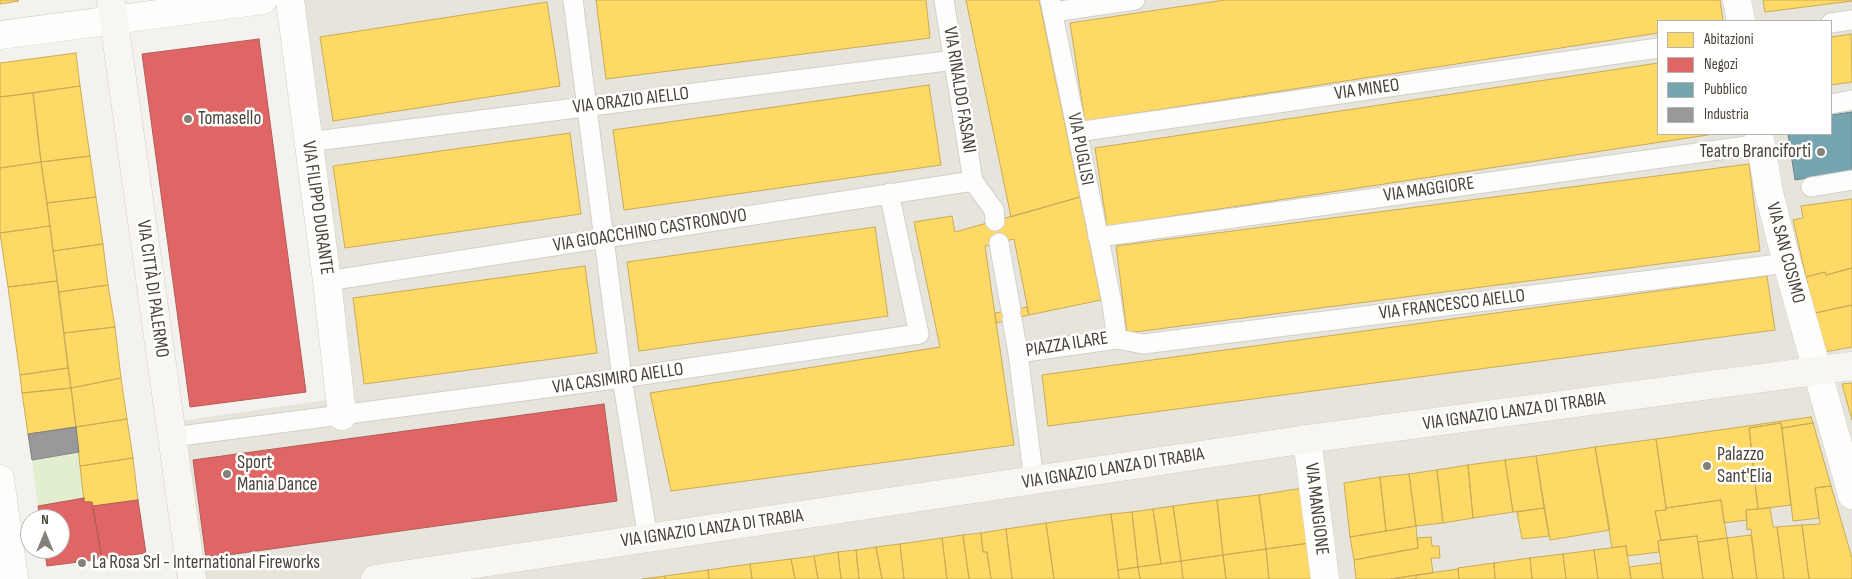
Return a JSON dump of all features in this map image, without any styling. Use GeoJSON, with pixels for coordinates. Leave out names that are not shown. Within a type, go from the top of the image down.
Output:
{"type":"FeatureCollection","features":[{"type":"Feature","properties":{"kind":"street"},"geometry":{"type":"LineString","coordinates":[[0,35],[113,10],[263,0]]}},
{"type":"Feature","properties":{"kind":"street","name":"VIA FILIPPO DURANTE"},"geometry":{"type":"LineString","coordinates":[[290,0],[327,281],[342,416]]}},
{"type":"Feature","properties":{"kind":"street"},"geometry":{"type":"LineString","coordinates":[[1738,0],[1741,20]]}},
{"type":"Feature","properties":{"kind":"street","name":"VIA CITTÀ DI PALERMO"},"geometry":{"type":"LineString","coordinates":[[113,10],[192,579]]}},
{"type":"Feature","properties":{"kind":"street","name":"VIA SAN COSIMO"},"geometry":{"type":"LineString","coordinates":[[1760,139],[1769,193],[1787,263],[1852,495]]}},
{"type":"Feature","properties":{"kind":"street","name":"VIA IGNAZIO LANZA DI TRABIA"},"geometry":{"type":"LineString","coordinates":[[374,579],[1307,439],[1852,366]]}},
{"type":"Feature","properties":{"kind":"street","name":"VIA MANGIONE"},"geometry":{"type":"LineString","coordinates":[[1307,439],[1325,579]]}},
{"type":"Feature","properties":{"kind":"street"},"geometry":{"type":"LineString","coordinates":[[0,479],[14,579]]}},
{"type":"Feature","properties":{"kind":"lane"},"geometry":{"type":"LineString","coordinates":[[573,0],[622,378],[648,538]]}},
{"type":"Feature","properties":{"kind":"lane","name":"VIA RINALDO FASANI"},"geometry":{"type":"LineString","coordinates":[[944,0],[973,181]]}},
{"type":"Feature","properties":{"kind":"lane"},"geometry":{"type":"LineString","coordinates":[[1052,6],[1135,0]]}},
{"type":"Feature","properties":{"kind":"lane","name":"VIA PUGLISI"},"geometry":{"type":"LineString","coordinates":[[1052,6],[1111,298]]}},
{"type":"Feature","properties":{"kind":"lane"},"geometry":{"type":"LineString","coordinates":[[1832,23],[1852,20]]}},
{"type":"Feature","properties":{"kind":"lane","name":"VIA MINEO"},"geometry":{"type":"LineString","coordinates":[[1077,132],[1657,48]]}},
{"type":"Feature","properties":{"kind":"lane","name":"VIA ORAZIO AIELLO"},"geometry":{"type":"LineString","coordinates":[[308,142],[954,60]]}},
{"type":"Feature","properties":{"kind":"lane"},"geometry":{"type":"LineString","coordinates":[[1832,104],[1852,100]]}},
{"type":"Feature","properties":{"kind":"lane","name":"VIA MAGGIORE"},"geometry":{"type":"LineString","coordinates":[[1098,237],[1760,139]]}},
{"type":"Feature","properties":{"kind":"lane"},"geometry":{"type":"LineString","coordinates":[[1810,187],[1852,180]]}},
{"type":"Feature","properties":{"kind":"lane"},"geometry":{"type":"LineString","coordinates":[[973,181],[994,210],[995,221]]}},
{"type":"Feature","properties":{"kind":"lane","name":"VIA GIOACCHINO CASTRONOVO"},"geometry":{"type":"LineString","coordinates":[[327,281],[973,181]]}},
{"type":"Feature","properties":{"kind":"lane","name":"VIA CASIMIRO AIELLO"},"geometry":{"type":"LineString","coordinates":[[173,438],[622,378],[919,334],[889,193]]}},
{"type":"Feature","properties":{"kind":"lane"},"geometry":{"type":"LineString","coordinates":[[999,243],[1018,353]]}},
{"type":"Feature","properties":{"kind":"lane","name":"VIA FRANCESCO AIELLO"},"geometry":{"type":"LineString","coordinates":[[1117,339],[1143,344],[1787,263]]}},
{"type":"Feature","properties":{"kind":"lane","name":"PIAZZA ILARE"},"geometry":{"type":"LineString","coordinates":[[1034,481],[1018,353],[1117,339],[1111,298]]}},
{"type":"Feature","properties":{"kind":"shaded area"},"geometry":{"type":"Polygon","coordinates":[[[278,0],[1852,0],[1852,579],[201,579],[180,421],[333,399],[278,0]]]}},
{"type":"Feature","properties":{"kind":"green space"},"geometry":{"type":"Polygon","coordinates":[[[79,452],[84,498],[38,506],[32,460],[79,452]]]}},
{"type":"Feature","properties":{"kind":"building: Abitazioni"},"geometry":{"type":"Polygon","coordinates":[[[0,0],[18,0],[19,1],[0,4],[0,0]]]}},
{"type":"Feature","properties":{"kind":"building: Abitazioni"},"geometry":{"type":"Polygon","coordinates":[[[596,0],[926,0],[930,38],[606,79],[596,0]]]}},
{"type":"Feature","properties":{"kind":"building: Abitazioni"},"geometry":{"type":"Polygon","coordinates":[[[966,0],[1039,0],[1080,197],[1011,217],[966,0]]]}},
{"type":"Feature","properties":{"kind":"building: Abitazioni"},"geometry":{"type":"Polygon","coordinates":[[[1224,0],[1720,0],[1723,20],[1657,20],[1657,33],[1085,121],[1070,23],[1224,0]]]}},
{"type":"Feature","properties":{"kind":"building: Abitazioni"},"geometry":{"type":"Polygon","coordinates":[[[1763,0],[1852,0],[1852,1],[1765,12],[1763,0]]]}},
{"type":"Feature","properties":{"kind":"building: Abitazioni"},"geometry":{"type":"Polygon","coordinates":[[[547,2],[560,86],[333,121],[320,37],[547,2]]]}},
{"type":"Feature","properties":{"kind":"building: Abitazioni"},"geometry":{"type":"Polygon","coordinates":[[[1851,34],[1852,82],[1832,85],[1832,37],[1851,34]]]}},
{"type":"Feature","properties":{"kind":"building: Abitazioni"},"geometry":{"type":"Polygon","coordinates":[[[76,53],[80,86],[0,97],[0,63],[76,53]]]}},
{"type":"Feature","properties":{"kind":"building: Abitazioni"},"geometry":{"type":"Polygon","coordinates":[[[1657,63],[1657,135],[1707,135],[1107,226],[1095,148],[1657,63]]]}},
{"type":"Feature","properties":{"kind":"building: Abitazioni"},"geometry":{"type":"Polygon","coordinates":[[[929,85],[941,165],[624,210],[613,130],[929,85]]]}},
{"type":"Feature","properties":{"kind":"building: Abitazioni"},"geometry":{"type":"Polygon","coordinates":[[[80,86],[90,156],[41,162],[33,93],[80,86]]]}},
{"type":"Feature","properties":{"kind":"building: Abitazioni"},"geometry":{"type":"Polygon","coordinates":[[[33,93],[41,162],[0,168],[0,97],[33,93]]]}},
{"type":"Feature","properties":{"kind":"building: Abitazioni"},"geometry":{"type":"Polygon","coordinates":[[[570,133],[581,214],[345,248],[333,166],[570,133]]]}},
{"type":"Feature","properties":{"kind":"building: Abitazioni"},"geometry":{"type":"Polygon","coordinates":[[[90,156],[96,197],[47,203],[41,162],[90,156]]]}},
{"type":"Feature","properties":{"kind":"building: Abitazioni"},"geometry":{"type":"Polygon","coordinates":[[[41,162],[50,226],[0,233],[0,168],[41,162]]]}},
{"type":"Feature","properties":{"kind":"building: Abitazioni"},"geometry":{"type":"Polygon","coordinates":[[[1749,164],[1760,251],[1127,333],[1116,246],[1749,164]]]}},
{"type":"Feature","properties":{"kind":"building: Abitazioni"},"geometry":{"type":"Polygon","coordinates":[[[96,197],[103,244],[53,251],[47,203],[96,197]]]}},
{"type":"Feature","properties":{"kind":"building: Abitazioni"},"geometry":{"type":"Polygon","coordinates":[[[1080,197],[1101,300],[1029,315],[1014,239],[985,246],[1014,445],[671,491],[650,393],[940,347],[914,222],[952,216],[955,232],[1080,197]]]}},
{"type":"Feature","properties":{"kind":"building: Abitazioni"},"geometry":{"type":"Polygon","coordinates":[[[1852,199],[1852,268],[1826,275],[1825,272],[1806,277],[1793,220],[1803,218],[1801,206],[1852,199]]]}},
{"type":"Feature","properties":{"kind":"building: Abitazioni"},"geometry":{"type":"Polygon","coordinates":[[[50,226],[57,281],[8,287],[0,233],[50,226]]]}},
{"type":"Feature","properties":{"kind":"building: Abitazioni"},"geometry":{"type":"Polygon","coordinates":[[[875,227],[888,316],[639,351],[627,262],[875,227]]]}},
{"type":"Feature","properties":{"kind":"building: Abitazioni"},"geometry":{"type":"Polygon","coordinates":[[[103,244],[108,285],[59,292],[53,251],[103,244]]]}},
{"type":"Feature","properties":{"kind":"building: Abitazioni"},"geometry":{"type":"Polygon","coordinates":[[[585,266],[597,353],[364,384],[353,298],[585,266]]]}},
{"type":"Feature","properties":{"kind":"building: Abitazioni"},"geometry":{"type":"Polygon","coordinates":[[[1852,268],[1852,305],[1815,313],[1806,277],[1825,272],[1826,275],[1852,268]]]}},
{"type":"Feature","properties":{"kind":"building: Abitazioni"},"geometry":{"type":"Polygon","coordinates":[[[1767,276],[1775,330],[1048,426],[1042,375],[1767,276]]]}},
{"type":"Feature","properties":{"kind":"building: Abitazioni"},"geometry":{"type":"Polygon","coordinates":[[[57,281],[68,368],[20,375],[8,287],[57,281]]]}},
{"type":"Feature","properties":{"kind":"building: Abitazioni"},"geometry":{"type":"Polygon","coordinates":[[[108,285],[115,327],[64,333],[59,292],[108,285]]]}},
{"type":"Feature","properties":{"kind":"building: Abitazioni"},"geometry":{"type":"Polygon","coordinates":[[[1852,305],[1852,347],[1824,352],[1815,313],[1852,305]]]}},
{"type":"Feature","properties":{"kind":"building: Abitazioni"},"geometry":{"type":"Polygon","coordinates":[[[1027,307],[1029,315],[996,323],[995,313],[1027,307]]]}},
{"type":"Feature","properties":{"kind":"building: Abitazioni"},"geometry":{"type":"Polygon","coordinates":[[[115,327],[121,378],[71,388],[64,333],[115,327]]]}},
{"type":"Feature","properties":{"kind":"building: Abitazioni"},"geometry":{"type":"Polygon","coordinates":[[[68,368],[71,388],[22,393],[20,375],[68,368]]]}},
{"type":"Feature","properties":{"kind":"building: Abitazioni"},"geometry":{"type":"Polygon","coordinates":[[[121,378],[127,419],[76,427],[71,388],[121,378]]]}},
{"type":"Feature","properties":{"kind":"building: Abitazioni"},"geometry":{"type":"Polygon","coordinates":[[[1852,383],[1852,420],[1842,384],[1852,383]]]}},
{"type":"Feature","properties":{"kind":"building: Abitazioni"},"geometry":{"type":"Polygon","coordinates":[[[71,388],[76,427],[28,434],[22,393],[71,388]]]}},
{"type":"Feature","properties":{"kind":"building: Abitazioni","name":"Palazzo Sant'Elia"},"geometry":{"type":"Polygon","coordinates":[[[1811,417],[1813,423],[1782,428],[1781,423],[1749,428],[1758,509],[1746,510],[1747,520],[1724,523],[1721,500],[1666,508],[1656,439],[1811,417]]]}},
{"type":"Feature","properties":{"kind":"building: Abitazioni"},"geometry":{"type":"Polygon","coordinates":[[[127,419],[133,458],[80,466],[76,427],[127,419]]]}},
{"type":"Feature","properties":{"kind":"building: Abitazioni"},"geometry":{"type":"Polygon","coordinates":[[[1781,423],[1791,505],[1758,509],[1749,428],[1781,423]]]}},
{"type":"Feature","properties":{"kind":"building: Abitazioni"},"geometry":{"type":"Polygon","coordinates":[[[1813,423],[1831,486],[1815,488],[1819,518],[1793,521],[1782,428],[1813,423]]]}},
{"type":"Feature","properties":{"kind":"building: Abitazioni"},"geometry":{"type":"Polygon","coordinates":[[[1656,439],[1666,508],[1666,510],[1655,511],[1661,540],[1658,541],[1659,552],[1627,556],[1626,546],[1612,548],[1595,447],[1656,439]]]}},
{"type":"Feature","properties":{"kind":"building: Abitazioni"},"geometry":{"type":"Polygon","coordinates":[[[1595,447],[1610,530],[1550,540],[1536,456],[1595,447]]]}},
{"type":"Feature","properties":{"kind":"building: Abitazioni"},"geometry":{"type":"Polygon","coordinates":[[[1536,456],[1544,508],[1513,512],[1505,460],[1536,456]]]}},
{"type":"Feature","properties":{"kind":"building: Abitazioni"},"geometry":{"type":"Polygon","coordinates":[[[133,458],[138,500],[93,506],[92,502],[84,502],[80,466],[133,458]]]}},
{"type":"Feature","properties":{"kind":"building: Abitazioni"},"geometry":{"type":"Polygon","coordinates":[[[1505,460],[1513,512],[1473,518],[1468,465],[1505,460]]]}},
{"type":"Feature","properties":{"kind":"building: Abitazioni"},"geometry":{"type":"Polygon","coordinates":[[[1468,465],[1473,518],[1443,523],[1437,470],[1468,465]]]}},
{"type":"Feature","properties":{"kind":"building: Abitazioni"},"geometry":{"type":"Polygon","coordinates":[[[1437,470],[1443,523],[1416,526],[1409,474],[1437,470]]]}},
{"type":"Feature","properties":{"kind":"building: Abitazioni"},"geometry":{"type":"Polygon","coordinates":[[[1409,474],[1416,526],[1386,531],[1380,477],[1409,474]]]}},
{"type":"Feature","properties":{"kind":"building: Abitazioni"},"geometry":{"type":"Polygon","coordinates":[[[1380,477],[1386,531],[1350,537],[1344,483],[1380,477]]]}},
{"type":"Feature","properties":{"kind":"building: Abitazioni"},"geometry":{"type":"Polygon","coordinates":[[[1831,486],[1852,558],[1852,579],[1809,579],[1802,525],[1820,524],[1815,488],[1831,486]]]}},
{"type":"Feature","properties":{"kind":"building: Abitazioni"},"geometry":{"type":"Polygon","coordinates":[[[1303,488],[1310,543],[1266,549],[1259,495],[1303,488]]]}},
{"type":"Feature","properties":{"kind":"building: Abitazioni"},"geometry":{"type":"Polygon","coordinates":[[[1259,495],[1266,549],[1223,555],[1217,500],[1259,495]]]}},
{"type":"Feature","properties":{"kind":"building: Abitazioni"},"geometry":{"type":"Polygon","coordinates":[[[1217,500],[1223,555],[1181,561],[1173,506],[1217,500]]]}},
{"type":"Feature","properties":{"kind":"building: Abitazioni"},"geometry":{"type":"Polygon","coordinates":[[[1721,500],[1727,538],[1698,542],[1697,536],[1661,540],[1655,511],[1721,500]]]}},
{"type":"Feature","properties":{"kind":"building: Abitazioni"},"geometry":{"type":"Polygon","coordinates":[[[1173,506],[1181,561],[1161,564],[1153,509],[1173,506]]]}},
{"type":"Feature","properties":{"kind":"building: Abitazioni"},"geometry":{"type":"Polygon","coordinates":[[[1544,508],[1549,536],[1522,539],[1517,512],[1544,508]]]}},
{"type":"Feature","properties":{"kind":"building: Abitazioni"},"geometry":{"type":"Polygon","coordinates":[[[1770,508],[1773,527],[1777,527],[1784,579],[1757,579],[1751,529],[1747,530],[1746,510],[1770,508]]]}},
{"type":"Feature","properties":{"kind":"building: Abitazioni"},"geometry":{"type":"Polygon","coordinates":[[[1153,509],[1161,564],[1138,567],[1132,512],[1153,509]]]}},
{"type":"Feature","properties":{"kind":"building: Abitazioni"},"geometry":{"type":"Polygon","coordinates":[[[1132,512],[1138,567],[1118,570],[1111,514],[1132,512]]]}},
{"type":"Feature","properties":{"kind":"building: Abitazioni"},"geometry":{"type":"Polygon","coordinates":[[[1111,514],[1119,579],[1054,579],[1046,523],[1111,514]]]}},
{"type":"Feature","properties":{"kind":"building: Abitazioni"},"geometry":{"type":"Polygon","coordinates":[[[1046,523],[1054,579],[1012,579],[1006,529],[1046,523]]]}},
{"type":"Feature","properties":{"kind":"building: Abitazioni"},"geometry":{"type":"Polygon","coordinates":[[[1802,525],[1809,579],[1784,579],[1777,527],[1802,525]]]}},
{"type":"Feature","properties":{"kind":"building: Abitazioni"},"geometry":{"type":"Polygon","coordinates":[[[1416,526],[1418,548],[1354,560],[1350,537],[1416,526]]]}},
{"type":"Feature","properties":{"kind":"building: Abitazioni"},"geometry":{"type":"Polygon","coordinates":[[[1006,529],[1012,579],[991,579],[987,552],[983,552],[981,533],[1006,529]]]}},
{"type":"Feature","properties":{"kind":"building: Abitazioni"},"geometry":{"type":"Polygon","coordinates":[[[981,533],[983,552],[987,552],[991,579],[969,579],[963,535],[981,533]]]}},
{"type":"Feature","properties":{"kind":"building: Abitazioni"},"geometry":{"type":"Polygon","coordinates":[[[963,535],[969,579],[947,579],[942,538],[963,535]]]}},
{"type":"Feature","properties":{"kind":"building: Abitazioni"},"geometry":{"type":"Polygon","coordinates":[[[1751,535],[1757,579],[1733,579],[1727,538],[1751,535]]]}},
{"type":"Feature","properties":{"kind":"building: Abitazioni"},"geometry":{"type":"Polygon","coordinates":[[[1697,536],[1703,579],[1663,579],[1658,541],[1697,536]]]}},
{"type":"Feature","properties":{"kind":"building: Abitazioni"},"geometry":{"type":"Polygon","coordinates":[[[1431,537],[1432,546],[1439,546],[1440,558],[1431,558],[1433,573],[1390,579],[1356,579],[1354,560],[1418,548],[1417,538],[1431,537]]]}},
{"type":"Feature","properties":{"kind":"building: Abitazioni"},"geometry":{"type":"Polygon","coordinates":[[[942,538],[947,579],[904,579],[900,544],[942,538]]]}},
{"type":"Feature","properties":{"kind":"building: Abitazioni"},"geometry":{"type":"Polygon","coordinates":[[[1727,538],[1733,579],[1703,579],[1698,542],[1727,538]]]}},
{"type":"Feature","properties":{"kind":"building: Abitazioni"},"geometry":{"type":"Polygon","coordinates":[[[1310,543],[1314,579],[1269,579],[1266,549],[1310,543]]]}},
{"type":"Feature","properties":{"kind":"building: Abitazioni"},"geometry":{"type":"Polygon","coordinates":[[[900,544],[904,579],[882,579],[876,547],[900,544]]]}},
{"type":"Feature","properties":{"kind":"building: Abitazioni"},"geometry":{"type":"Polygon","coordinates":[[[1626,546],[1631,579],[1598,579],[1594,550],[1626,546]]]}},
{"type":"Feature","properties":{"kind":"building: Abitazioni"},"geometry":{"type":"Polygon","coordinates":[[[876,547],[882,579],[859,579],[856,550],[876,547]]]}},
{"type":"Feature","properties":{"kind":"building: Abitazioni"},"geometry":{"type":"Polygon","coordinates":[[[1266,549],[1269,579],[1226,579],[1223,555],[1266,549]]]}},
{"type":"Feature","properties":{"kind":"building: Abitazioni"},"geometry":{"type":"Polygon","coordinates":[[[856,550],[859,579],[841,579],[838,552],[856,550]]]}},
{"type":"Feature","properties":{"kind":"building: Abitazioni"},"geometry":{"type":"Polygon","coordinates":[[[1594,550],[1598,579],[1566,579],[1563,554],[1594,550]]]}},
{"type":"Feature","properties":{"kind":"building: Abitazioni"},"geometry":{"type":"Polygon","coordinates":[[[838,552],[841,579],[818,579],[814,556],[838,552]]]}},
{"type":"Feature","properties":{"kind":"building: Abitazioni"},"geometry":{"type":"Polygon","coordinates":[[[1563,554],[1566,579],[1532,579],[1530,558],[1563,554]]]}},
{"type":"Feature","properties":{"kind":"building: Abitazioni"},"geometry":{"type":"Polygon","coordinates":[[[1223,555],[1226,579],[1183,579],[1181,561],[1223,555]]]}},
{"type":"Feature","properties":{"kind":"building: Abitazioni"},"geometry":{"type":"Polygon","coordinates":[[[814,556],[818,579],[795,579],[791,559],[814,556]]]}},
{"type":"Feature","properties":{"kind":"building: Abitazioni"},"geometry":{"type":"Polygon","coordinates":[[[1530,558],[1532,579],[1495,579],[1494,563],[1530,558]]]}},
{"type":"Feature","properties":{"kind":"building: Abitazioni"},"geometry":{"type":"Polygon","coordinates":[[[791,559],[795,579],[752,579],[750,564],[791,559]]]}},
{"type":"Feature","properties":{"kind":"building: Abitazioni"},"geometry":{"type":"Polygon","coordinates":[[[1181,561],[1183,579],[1140,579],[1138,567],[1181,561]]]}},
{"type":"Feature","properties":{"kind":"building: Abitazioni"},"geometry":{"type":"Polygon","coordinates":[[[1494,563],[1495,579],[1459,579],[1458,568],[1494,563]]]}},
{"type":"Feature","properties":{"kind":"building: Abitazioni"},"geometry":{"type":"Polygon","coordinates":[[[1661,563],[1663,579],[1631,579],[1629,567],[1661,563]]]}},
{"type":"Feature","properties":{"kind":"building: Abitazioni"},"geometry":{"type":"Polygon","coordinates":[[[750,564],[752,579],[709,579],[708,570],[750,564]]]}},
{"type":"Feature","properties":{"kind":"building: Abitazioni"},"geometry":{"type":"Polygon","coordinates":[[[1138,567],[1140,579],[1119,579],[1118,570],[1138,567]]]}},
{"type":"Feature","properties":{"kind":"building: Abitazioni"},"geometry":{"type":"Polygon","coordinates":[[[1458,569],[1459,579],[1416,579],[1416,575],[1458,569]]]}},
{"type":"Feature","properties":{"kind":"building: Abitazioni"},"geometry":{"type":"Polygon","coordinates":[[[708,570],[709,579],[665,579],[665,576],[708,570]]]}},
{"type":"Feature","properties":{"kind":"building: Abitazioni"},"geometry":{"type":"Polygon","coordinates":[[[1416,575],[1416,579],[1390,579],[1416,575]]]}},
{"type":"Feature","properties":{"kind":"building: Abitazioni"},"geometry":{"type":"Polygon","coordinates":[[[665,576],[665,579],[642,579],[665,576]]]}},
{"type":"Feature","properties":{"kind":"building: Negozi"},"geometry":{"type":"Polygon","coordinates":[[[259,39],[306,392],[190,407],[142,54],[259,39]]]}},
{"type":"Feature","properties":{"kind":"building: Negozi"},"geometry":{"type":"Polygon","coordinates":[[[604,404],[617,501],[206,558],[193,460],[604,404]]]}},
{"type":"Feature","properties":{"kind":"building: Negozi"},"geometry":{"type":"Polygon","coordinates":[[[84,498],[84,502],[92,502],[102,559],[47,566],[46,559],[70,559],[70,509],[38,509],[38,506],[84,498]]]}},
{"type":"Feature","properties":{"kind":"building: Negozi"},"geometry":{"type":"Polygon","coordinates":[[[138,500],[146,553],[102,559],[93,506],[138,500]]]}},
{"type":"Feature","properties":{"kind":"building: Pubblico","name":"Teatro Branciforti"},"geometry":{"type":"Polygon","coordinates":[[[1852,112],[1852,171],[1795,180],[1788,135],[1832,135],[1832,115],[1852,112]]]}},
{"type":"Feature","properties":{"kind":"building: Industria"},"geometry":{"type":"Polygon","coordinates":[[[76,427],[79,452],[32,460],[28,434],[76,427]]]}},
{"type":"Feature","properties":{"kind":"place","name":"Tomasello"},"geometry":{"type":"Point","coordinates":[188,119]}},
{"type":"Feature","properties":{"kind":"place","name":"Teatro Branciforti"},"geometry":{"type":"Point","coordinates":[1821,152]}},
{"type":"Feature","properties":{"kind":"place","name":"Palazzo Sant'Elia"},"geometry":{"type":"Point","coordinates":[1707,466]}},
{"type":"Feature","properties":{"kind":"place","name":"Sport Mania Dance"},"geometry":{"type":"Point","coordinates":[227,474]}},
{"type":"Feature","properties":{"kind":"place","name":"La Rosa Srl - International Fireworks"},"geometry":{"type":"Point","coordinates":[82,563]}}]}
